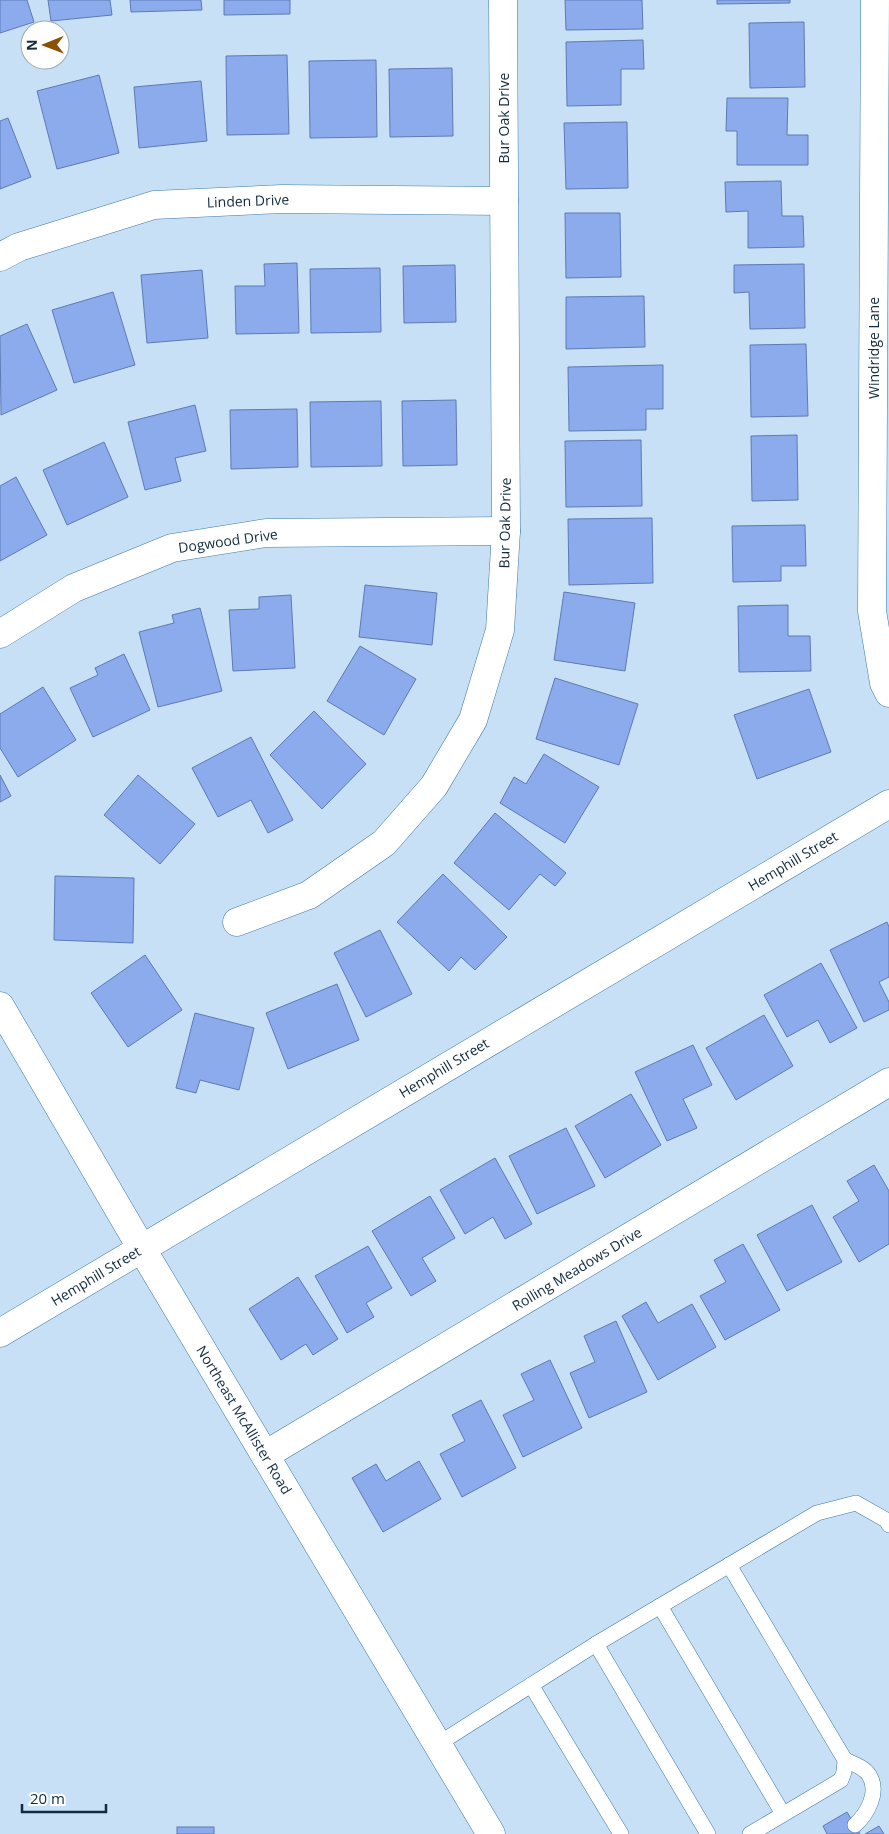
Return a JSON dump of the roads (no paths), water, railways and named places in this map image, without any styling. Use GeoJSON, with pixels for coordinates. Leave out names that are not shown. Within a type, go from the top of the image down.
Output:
{"type":"FeatureCollection","features":[{"type":"Feature","properties":{"kind":"street","name":"Bur Oak Drive"},"geometry":{"type":"LineString","coordinates":[[237,922],[309,895],[384,843],[434,786],[473,720],[500,630],[506,531],[503,0]]}},
{"type":"Feature","properties":{"kind":"street","name":"Windridge Lane"},"geometry":{"type":"LineString","coordinates":[[876,0],[881,447],[872,611],[884,683],[889,693]]}},
{"type":"Feature","properties":{"kind":"street","name":"Linden Drive"},"geometry":{"type":"LineString","coordinates":[[0,257],[19,247],[154,205],[282,199],[504,201]]}},
{"type":"Feature","properties":{"kind":"street","name":"Dogwood Drive"},"geometry":{"type":"LineString","coordinates":[[0,634],[74,588],[172,548],[266,533],[506,531]]}},
{"type":"Feature","properties":{"kind":"street","name":"Hemphill Street"},"geometry":{"type":"LineString","coordinates":[[0,1333],[889,804]]}},
{"type":"Feature","properties":{"kind":"street","name":"Northeast McAllister Road"},"geometry":{"type":"LineString","coordinates":[[0,1006],[142,1249],[491,1834]]}},
{"type":"Feature","properties":{"kind":"street","name":"Rolling Meadows Drive"},"geometry":{"type":"LineString","coordinates":[[265,1455],[889,1082]]}},
{"type":"Feature","properties":{"kind":"lane"},"geometry":{"type":"LineString","coordinates":[[438,1744],[596,1644],[816,1513],[856,1503],[886,1520],[889,1525]]}},
{"type":"Feature","properties":{"kind":"lane"},"geometry":{"type":"LineString","coordinates":[[729,1565],[845,1760],[862,1768],[870,1776],[873,1791],[871,1803],[863,1817],[855,1825]]}},
{"type":"Feature","properties":{"kind":"lane"},"geometry":{"type":"LineString","coordinates":[[660,1606],[784,1814]]}},
{"type":"Feature","properties":{"kind":"lane"},"geometry":{"type":"LineString","coordinates":[[596,1644],[708,1834]]}},
{"type":"Feature","properties":{"kind":"lane"},"geometry":{"type":"LineString","coordinates":[[531,1685],[621,1834]]}},
{"type":"Feature","properties":{"kind":"lane"},"geometry":{"type":"LineString","coordinates":[[750,1834],[768,1830],[784,1814],[840,1780],[844,1772],[845,1760]]}}]}
